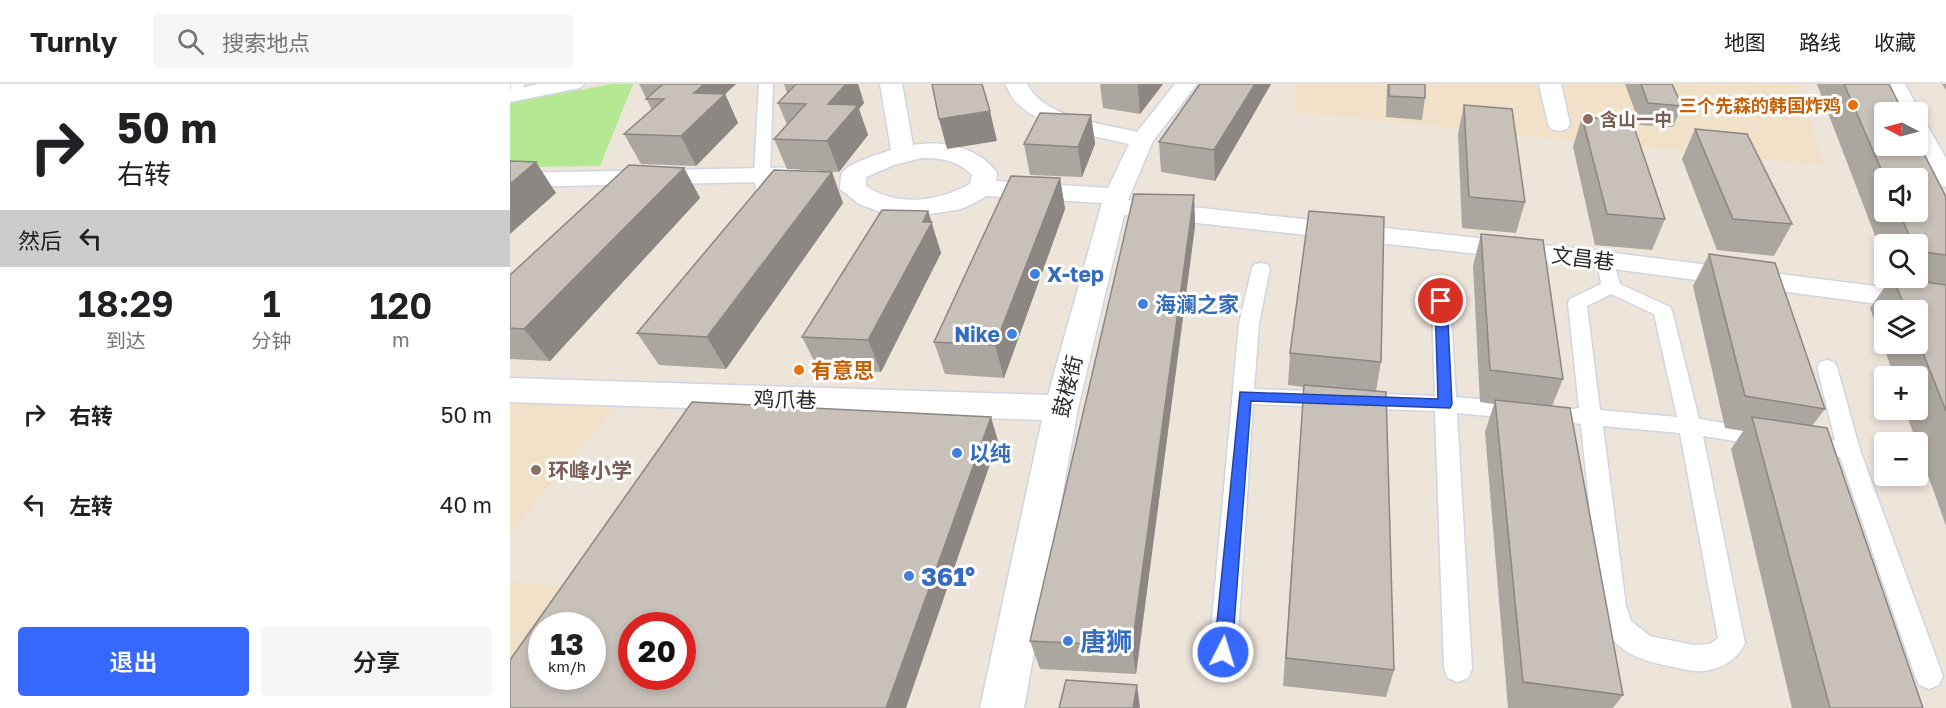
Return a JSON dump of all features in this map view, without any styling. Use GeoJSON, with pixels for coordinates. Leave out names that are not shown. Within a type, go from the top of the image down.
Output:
{"type":"FeatureCollection","features":[{"type":"Feature","properties":{"kind":"street"},"geometry":{"type":"LineString","coordinates":[[510,96],[573,84]]}},
{"type":"Feature","properties":{"kind":"street"},"geometry":{"type":"LineString","coordinates":[[891,84],[903,153]]}},
{"type":"Feature","properties":{"kind":"street"},"geometry":{"type":"LineString","coordinates":[[1016,84],[1025,100],[1039,109],[1068,121],[1142,140]]}},
{"type":"Feature","properties":{"kind":"street","name":"鼓楼街"},"geometry":{"type":"LineString","coordinates":[[1002,708],[1061,408],[1114,201],[1142,140],[1186,84]]}},
{"type":"Feature","properties":{"kind":"street"},"geometry":{"type":"LineString","coordinates":[[1550,84],[1559,124]]}},
{"type":"Feature","properties":{"kind":"street"},"geometry":{"type":"LineString","coordinates":[[1894,84],[1904,102]]}},
{"type":"Feature","properties":{"kind":"street"},"geometry":{"type":"LineString","coordinates":[[1928,147],[1946,180]]}},
{"type":"Feature","properties":{"kind":"street"},"geometry":{"type":"LineString","coordinates":[[510,180],[625,185],[762,175],[855,174],[877,161],[903,153],[927,150],[944,152],[975,161],[985,173],[982,188],[957,202],[922,207],[886,206],[868,200],[853,189],[855,174]]}},
{"type":"Feature","properties":{"kind":"street","name":"文昌巷"},"geometry":{"type":"LineString","coordinates":[[982,188],[1114,201],[1606,260],[1946,304]]}},
{"type":"Feature","properties":{"kind":"street","name":"鸡爪巷"},"geometry":{"type":"LineString","coordinates":[[510,390],[1061,408]]}},
{"type":"Feature","properties":{"kind":"lane"},"geometry":{"type":"LineString","coordinates":[[510,96],[518,84]]}},
{"type":"Feature","properties":{"kind":"lane"},"geometry":{"type":"LineString","coordinates":[[757,207],[765,198],[762,175],[766,84]]}},
{"type":"Feature","properties":{"kind":"lane"},"geometry":{"type":"LineString","coordinates":[[1606,260],[1611,287]]}},
{"type":"Feature","properties":{"kind":"lane"},"geometry":{"type":"LineString","coordinates":[[1223,652],[1249,324],[1261,268]]}},
{"type":"Feature","properties":{"kind":"lane"},"geometry":{"type":"LineString","coordinates":[[1440,281],[1458,669]]}},
{"type":"Feature","properties":{"kind":"lane"},"geometry":{"type":"LineString","coordinates":[[1611,287],[1663,311],[1690,426],[1732,643],[1715,656],[1694,658],[1643,647],[1620,628],[1613,606],[1589,417],[1577,303],[1611,287]]}},
{"type":"Feature","properties":{"kind":"lane"},"geometry":{"type":"LineString","coordinates":[[1827,367],[1849,450],[1929,676]]}},
{"type":"Feature","properties":{"kind":"lane"},"geometry":{"type":"LineString","coordinates":[[1245,396],[1446,404],[1547,413],[1690,426],[1849,450]]}},
{"type":"Feature","properties":{"kind":"shaded area","name":"含山一中"},"geometry":{"type":"Polygon","coordinates":[[[1295,84],[1799,84],[1823,165],[1295,112],[1295,84]]]}},
{"type":"Feature","properties":{"kind":"shaded area","name":"环峰小学"},"geometry":{"type":"Polygon","coordinates":[[[510,398],[615,407],[510,533],[510,398]]]}},
{"type":"Feature","properties":{"kind":"shaded area"},"geometry":{"type":"Polygon","coordinates":[[[510,582],[568,586],[550,612],[528,612],[528,643],[510,669],[510,582]]]}},
{"type":"Feature","properties":{"kind":"green space"},"geometry":{"type":"Polygon","coordinates":[[[612,84],[633,84],[600,166],[510,167],[510,103],[612,84]]]}},
{"type":"Feature","properties":{"kind":"building"},"geometry":{"type":"Polygon","coordinates":[[[663,84],[704,84],[694,93],[725,94],[681,136],[624,134],[664,99],[646,99],[663,84]]]}},
{"type":"Feature","properties":{"kind":"building"},"geometry":{"type":"Polygon","coordinates":[[[796,84],[846,84],[828,104],[858,105],[827,141],[774,139],[806,104],[778,103],[796,84]]]}},
{"type":"Feature","properties":{"kind":"building"},"geometry":{"type":"Polygon","coordinates":[[[932,84],[982,84],[990,111],[939,119],[932,84]]]}},
{"type":"Feature","properties":{"kind":"building"},"geometry":{"type":"Polygon","coordinates":[[[1200,84],[1255,84],[1214,150],[1159,142],[1200,84]]]}},
{"type":"Feature","properties":{"kind":"building"},"geometry":{"type":"Polygon","coordinates":[[[1389,84],[1425,84],[1425,98],[1389,96],[1389,84]]]}},
{"type":"Feature","properties":{"kind":"building"},"geometry":{"type":"Polygon","coordinates":[[[1641,84],[1672,84],[1682,106],[1648,103],[1641,84]]]}},
{"type":"Feature","properties":{"kind":"building"},"geometry":{"type":"Polygon","coordinates":[[[1844,84],[1889,84],[1898,102],[1874,102],[1874,153],[1844,84]]]}},
{"type":"Feature","properties":{"kind":"building"},"geometry":{"type":"Polygon","coordinates":[[[1464,105],[1512,109],[1525,202],[1469,197],[1464,105]]]}},
{"type":"Feature","properties":{"kind":"building"},"geometry":{"type":"Polygon","coordinates":[[[1040,113],[1091,115],[1078,147],[1024,144],[1040,113]]]}},
{"type":"Feature","properties":{"kind":"building"},"geometry":{"type":"Polygon","coordinates":[[[1582,117],[1632,121],[1665,219],[1607,214],[1582,117]]]}},
{"type":"Feature","properties":{"kind":"building"},"geometry":{"type":"Polygon","coordinates":[[[1695,129],[1747,134],[1792,224],[1733,219],[1695,129]]]}},
{"type":"Feature","properties":{"kind":"building"},"geometry":{"type":"Polygon","coordinates":[[[1875,156],[1925,156],[1946,197],[1946,255],[1928,253],[1928,234],[1909,234],[1903,222],[1928,222],[1928,168],[1881,168],[1875,156]]]}},
{"type":"Feature","properties":{"kind":"building"},"geometry":{"type":"Polygon","coordinates":[[[510,161],[536,162],[510,184],[510,161]]]}},
{"type":"Feature","properties":{"kind":"building"},"geometry":{"type":"Polygon","coordinates":[[[629,165],[684,168],[524,329],[510,328],[510,275],[629,165]]]}},
{"type":"Feature","properties":{"kind":"building"},"geometry":{"type":"Polygon","coordinates":[[[774,170],[832,172],[707,337],[637,333],[774,170]]]}},
{"type":"Feature","properties":{"kind":"building"},"geometry":{"type":"Polygon","coordinates":[[[1011,176],[1060,178],[995,345],[934,342],[1011,176]]]}},
{"type":"Feature","properties":{"kind":"building"},"geometry":{"type":"Polygon","coordinates":[[[1134,194],[1194,195],[1132,646],[1030,641],[1134,194]]]}},
{"type":"Feature","properties":{"kind":"building"},"geometry":{"type":"Polygon","coordinates":[[[882,210],[928,211],[923,222],[932,222],[868,340],[802,337],[882,210]]]}},
{"type":"Feature","properties":{"kind":"building"},"geometry":{"type":"Polygon","coordinates":[[[1309,211],[1384,217],[1381,362],[1290,353],[1309,211]]]}},
{"type":"Feature","properties":{"kind":"building"},"geometry":{"type":"Polygon","coordinates":[[[1481,234],[1543,240],[1563,379],[1490,370],[1481,234]]]}},
{"type":"Feature","properties":{"kind":"building"},"geometry":{"type":"Polygon","coordinates":[[[1709,254],[1775,263],[1825,409],[1745,396],[1709,254]]]}},
{"type":"Feature","properties":{"kind":"building"},"geometry":{"type":"Polygon","coordinates":[[[1928,282],[1946,285],[1946,411],[1923,354],[1928,354],[1928,300],[1902,300],[1897,288],[1928,288],[1928,282]]]}},
{"type":"Feature","properties":{"kind":"building"},"geometry":{"type":"Polygon","coordinates":[[[1304,385],[1386,392],[1394,670],[1286,658],[1304,385]]]}},
{"type":"Feature","properties":{"kind":"building"},"geometry":{"type":"Polygon","coordinates":[[[1495,400],[1570,408],[1623,695],[1523,682],[1495,400]]]}},
{"type":"Feature","properties":{"kind":"building"},"geometry":{"type":"Polygon","coordinates":[[[692,402],[991,417],[886,708],[510,708],[510,660],[528,634],[528,690],[606,690],[606,612],[544,612],[692,402]]]}},
{"type":"Feature","properties":{"kind":"building"},"geometry":{"type":"Polygon","coordinates":[[[1752,417],[1827,428],[1923,708],[1830,708],[1752,417]]]}},
{"type":"Feature","properties":{"kind":"building"},"geometry":{"type":"Polygon","coordinates":[[[1066,680],[1137,685],[1133,708],[1059,708],[1066,680]]]}},
{"type":"Feature","properties":{"kind":"place","name":"三个先森的韩国炸鸡"},"geometry":{"type":"Point","coordinates":[1853,105]}},
{"type":"Feature","properties":{"kind":"place","name":"含山一中"},"geometry":{"type":"Point","coordinates":[1588,119]}},
{"type":"Feature","properties":{"kind":"place","name":"X-tep"},"geometry":{"type":"Point","coordinates":[1035,274]}},
{"type":"Feature","properties":{"kind":"place","name":"海澜之家"},"geometry":{"type":"Point","coordinates":[1143,304]}},
{"type":"Feature","properties":{"kind":"place","name":"Nike"},"geometry":{"type":"Point","coordinates":[1012,334]}},
{"type":"Feature","properties":{"kind":"place","name":"有意思"},"geometry":{"type":"Point","coordinates":[799,370]}},
{"type":"Feature","properties":{"kind":"place","name":"以纯"},"geometry":{"type":"Point","coordinates":[957,453]}},
{"type":"Feature","properties":{"kind":"place","name":"环峰小学"},"geometry":{"type":"Point","coordinates":[536,470]}},
{"type":"Feature","properties":{"kind":"place","name":"361°"},"geometry":{"type":"Point","coordinates":[909,576]}},
{"type":"Feature","properties":{"kind":"place","name":"唐狮"},"geometry":{"type":"Point","coordinates":[1068,641]}},
{"type":"Feature","properties":{"kind":"route"},"geometry":{"type":"LineString","coordinates":[[1223,652],[1245,396],[1446,404],[1441,301]]}}]}
